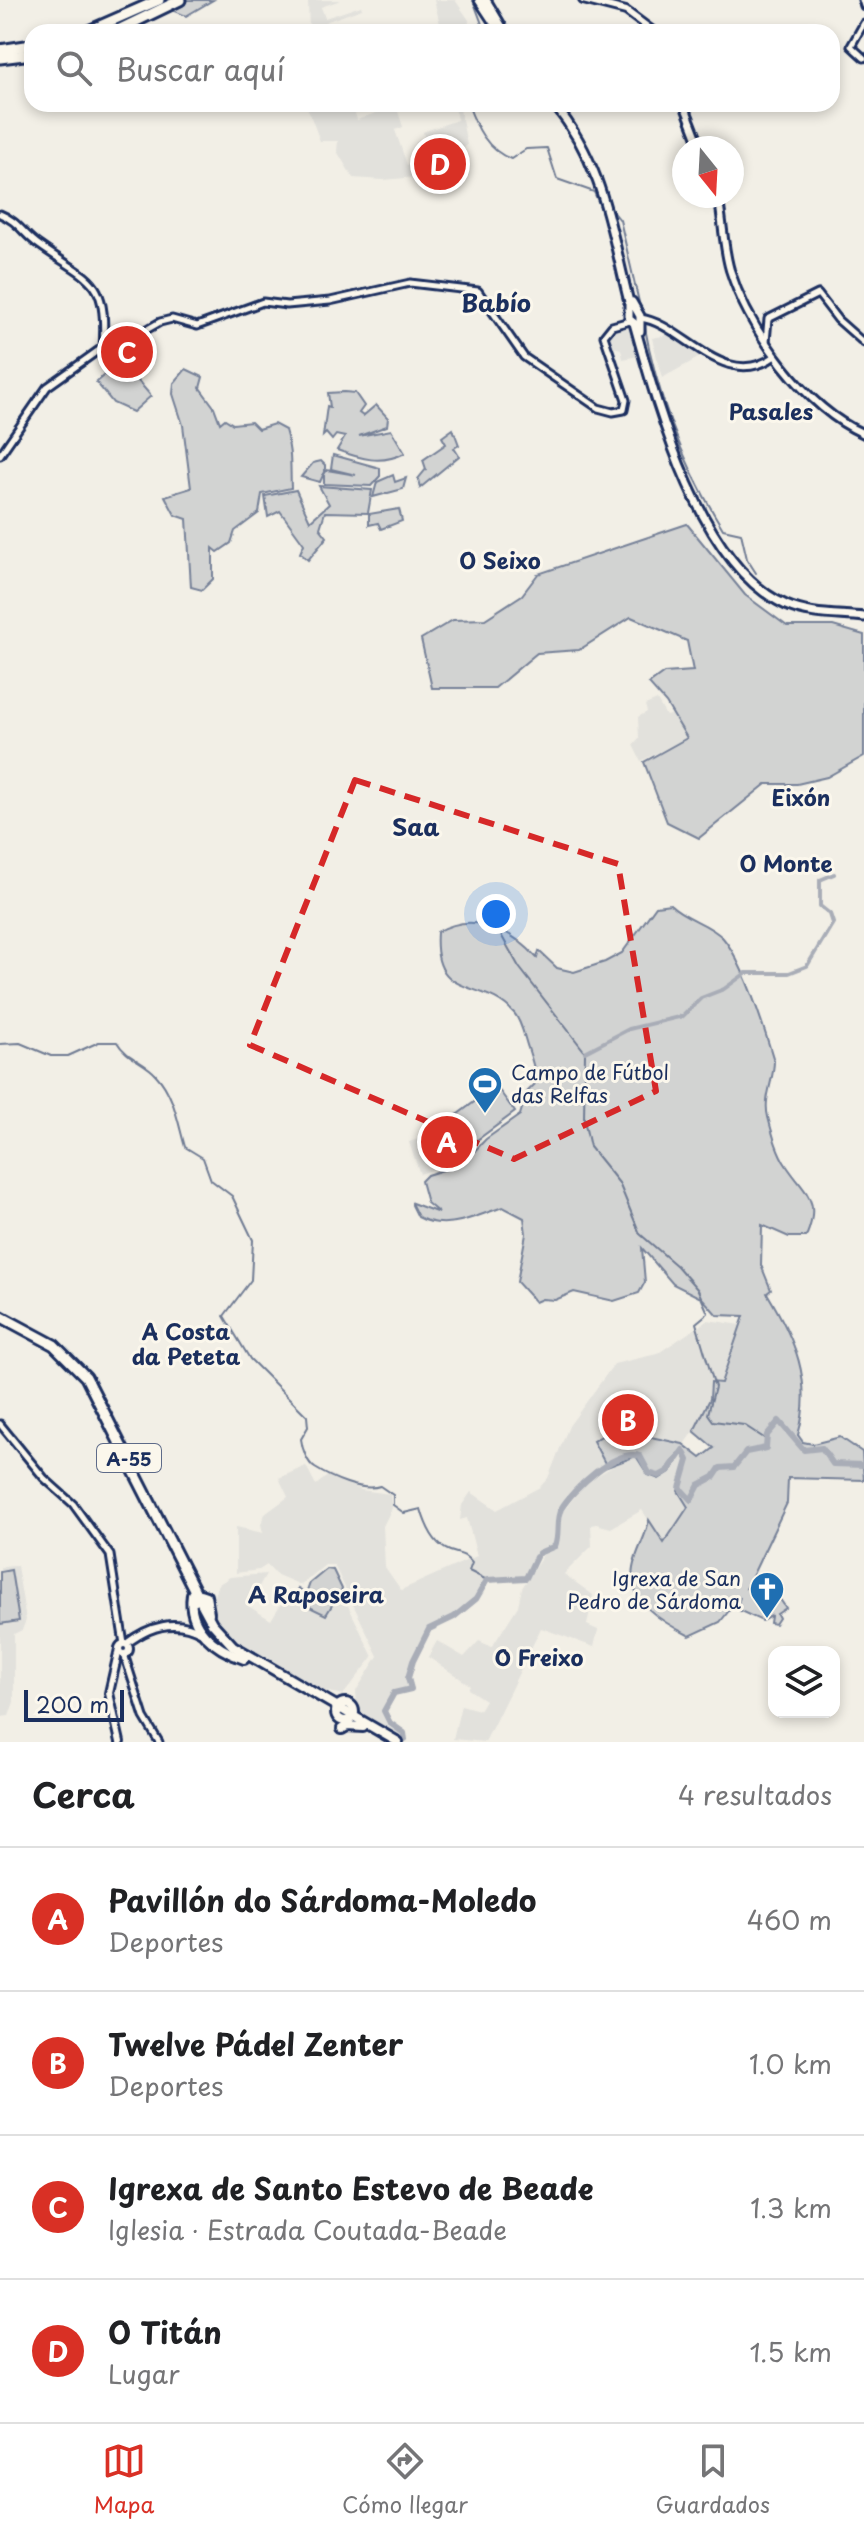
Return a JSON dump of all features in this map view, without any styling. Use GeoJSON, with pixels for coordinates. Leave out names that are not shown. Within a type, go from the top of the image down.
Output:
{"type":"FeatureCollection","features":[{"type":"Feature","properties":{"kind":"highway"},"geometry":{"type":"LineString","coordinates":[[120,24],[143,5],[159,0]]}},
{"type":"Feature","properties":{"kind":"highway"},"geometry":{"type":"LineString","coordinates":[[123,24],[173,0]]}},
{"type":"Feature","properties":{"kind":"highway"},"geometry":{"type":"LineString","coordinates":[[124,24],[180,0]]}},
{"type":"Feature","properties":{"kind":"highway"},"geometry":{"type":"LineString","coordinates":[[0,50],[24,46]]}},
{"type":"Feature","properties":{"kind":"highway"},"geometry":{"type":"LineString","coordinates":[[0,58],[24,55]]}},
{"type":"Feature","properties":{"kind":"highway","name":"A-55"},"geometry":{"type":"LineString","coordinates":[[0,1318],[28,1324],[67,1355],[91,1384],[194,1600],[200,1622],[244,1659],[398,1742]]}},
{"type":"Feature","properties":{"kind":"highway","name":"A-55"},"geometry":{"type":"LineString","coordinates":[[0,1318],[51,1349],[82,1380],[194,1600]]}},
{"type":"Feature","properties":{"kind":"highway"},"geometry":{"type":"LineString","coordinates":[[194,1600],[203,1593],[206,1596],[200,1622]]}},
{"type":"Feature","properties":{"kind":"highway","name":"A-55"},"geometry":{"type":"LineString","coordinates":[[200,1622],[238,1650],[341,1714]]}},
{"type":"Feature","properties":{"kind":"highway","name":"A-55"},"geometry":{"type":"LineString","coordinates":[[365,1725],[389,1742]]}},
{"type":"Feature","properties":{"kind":"main road"},"geometry":{"type":"LineString","coordinates":[[482,0],[497,24]]}},
{"type":"Feature","properties":{"kind":"main road"},"geometry":{"type":"LineString","coordinates":[[583,0],[626,11],[643,24]]}},
{"type":"Feature","properties":{"kind":"main road"},"geometry":{"type":"LineString","coordinates":[[562,112],[592,161],[654,400],[676,461],[706,517],[741,568],[764,592],[795,609],[864,615]]}},
{"type":"Feature","properties":{"kind":"main road"},"geometry":{"type":"LineString","coordinates":[[688,112],[697,136]]}},
{"type":"Feature","properties":{"kind":"main road"},"geometry":{"type":"LineString","coordinates":[[720,208],[731,272],[766,347],[842,422],[864,434]]}},
{"type":"Feature","properties":{"kind":"main road"},"geometry":{"type":"LineString","coordinates":[[120,1742],[109,1697],[116,1664],[125,1649],[138,1637],[158,1627],[200,1622],[194,1600]]}},
{"type":"Feature","properties":{"kind":"street"},"geometry":{"type":"LineString","coordinates":[[862,0],[864,6]]}},
{"type":"Feature","properties":{"kind":"street"},"geometry":{"type":"LineString","coordinates":[[864,23],[852,41],[853,51],[864,58]]}},
{"type":"Feature","properties":{"kind":"street"},"geometry":{"type":"LineString","coordinates":[[0,214],[15,221],[34,242],[92,282],[104,310],[103,348]]}},
{"type":"Feature","properties":{"kind":"street"},"geometry":{"type":"LineString","coordinates":[[0,455],[47,387],[103,348],[125,342],[160,322],[172,319],[197,326],[263,302],[287,305],[330,301],[410,283],[475,290],[484,297],[524,357],[598,408],[620,412],[626,405],[626,396],[604,336],[612,326],[635,319],[657,322],[702,353],[724,362],[758,364],[775,356]]}},
{"type":"Feature","properties":{"kind":"street"},"geometry":{"type":"LineString","coordinates":[[766,347],[768,319],[818,294],[838,320],[864,343]]}},
{"type":"Feature","properties":{"kind":"street"},"geometry":{"type":"LineString","coordinates":[[0,1424],[44,1478],[73,1504],[110,1555],[125,1649],[144,1717],[159,1742]]}},
{"type":"Feature","properties":{"kind":"street"},"geometry":{"type":"LineString","coordinates":[[116,1664],[125,1649]]}},
{"type":"Feature","properties":{"kind":"highlighted area"},"geometry":{"type":"Polygon","coordinates":[[[355,780],[618,864],[656,1091],[514,1159],[250,1045],[355,780]]]}},
{"type":"Feature","properties":{"kind":"shaded area"},"geometry":{"type":"Polygon","coordinates":[[[187,0],[213,0],[186,16],[169,9],[187,0]]]}},
{"type":"Feature","properties":{"kind":"shaded area"},"geometry":{"type":"Polygon","coordinates":[[[308,0],[341,0],[321,7],[325,18],[361,6],[362,9],[326,24],[309,24],[308,0]]]}},
{"type":"Feature","properties":{"kind":"shaded area"},"geometry":{"type":"Polygon","coordinates":[[[434,0],[455,0],[469,20],[469,24],[440,24],[434,0]]]}},
{"type":"Feature","properties":{"kind":"shaded area"},"geometry":{"type":"Polygon","coordinates":[[[309,112],[354,112],[357,120],[378,112],[398,112],[403,127],[395,130],[407,165],[422,160],[416,142],[425,139],[423,132],[457,120],[456,112],[461,112],[467,145],[449,164],[428,176],[383,180],[353,178],[337,151],[338,141],[320,141],[309,112]]]}},
{"type":"Feature","properties":{"kind":"shaded area"},"geometry":{"type":"Polygon","coordinates":[[[632,325],[638,356],[623,359],[621,349],[613,347],[609,330],[632,325]]]}},
{"type":"Feature","properties":{"kind":"shaded area"},"geometry":{"type":"Polygon","coordinates":[[[668,335],[700,357],[662,378],[652,338],[668,335]]]}},
{"type":"Feature","properties":{"kind":"shaded area"},"geometry":{"type":"Polygon","coordinates":[[[121,361],[151,396],[133,412],[113,403],[96,382],[121,361]]]}},
{"type":"Feature","properties":{"kind":"shaded area"},"geometry":{"type":"Polygon","coordinates":[[[186,369],[203,377],[200,388],[214,407],[220,423],[225,419],[233,424],[251,422],[258,429],[274,424],[285,430],[289,445],[291,488],[262,494],[259,513],[235,531],[231,543],[218,552],[213,548],[213,579],[202,590],[191,587],[187,519],[175,515],[165,496],[191,488],[183,425],[173,394],[174,383],[186,369]]]}},
{"type":"Feature","properties":{"kind":"shaded area"},"geometry":{"type":"Polygon","coordinates":[[[328,393],[355,393],[364,406],[359,413],[363,416],[376,405],[388,418],[387,426],[359,436],[391,430],[405,453],[388,459],[363,458],[337,450],[345,437],[336,435],[332,440],[326,433],[323,436],[327,406],[330,407],[328,393]]]}},
{"type":"Feature","properties":{"kind":"shaded area"},"geometry":{"type":"Polygon","coordinates":[[[453,429],[459,445],[454,448],[459,456],[420,488],[418,479],[426,469],[423,460],[446,444],[442,437],[453,429]]]}},
{"type":"Feature","properties":{"kind":"shaded area"},"geometry":{"type":"Polygon","coordinates":[[[333,455],[380,468],[380,476],[371,486],[324,484],[324,473],[320,482],[301,477],[313,463],[321,461],[325,465],[325,473],[327,470],[356,475],[331,469],[333,455]]]}},
{"type":"Feature","properties":{"kind":"shaded area"},"geometry":{"type":"Polygon","coordinates":[[[393,475],[395,482],[406,478],[403,489],[373,497],[377,482],[393,475]]]}},
{"type":"Feature","properties":{"kind":"shaded area"},"geometry":{"type":"Polygon","coordinates":[[[319,486],[372,490],[368,513],[325,512],[320,528],[327,537],[308,560],[300,553],[304,544],[280,511],[268,517],[265,496],[296,490],[310,521],[329,504],[319,486]]]}},
{"type":"Feature","properties":{"kind":"shaded area"},"geometry":{"type":"Polygon","coordinates":[[[399,509],[402,521],[381,529],[378,523],[369,525],[369,514],[399,509]]]}},
{"type":"Feature","properties":{"kind":"shaded area"},"geometry":{"type":"Polygon","coordinates":[[[687,524],[745,595],[787,626],[833,626],[864,635],[864,756],[827,777],[797,784],[766,784],[699,838],[667,822],[644,762],[687,738],[666,703],[649,684],[664,673],[693,671],[687,641],[631,617],[579,650],[537,653],[495,688],[432,688],[421,639],[453,620],[485,619],[522,595],[538,574],[687,524]]]}},
{"type":"Feature","properties":{"kind":"shaded area"},"geometry":{"type":"Polygon","coordinates":[[[657,700],[666,716],[673,714],[687,738],[641,761],[633,745],[639,738],[638,717],[647,712],[645,705],[657,700]]]}},
{"type":"Feature","properties":{"kind":"shaded area"},"geometry":{"type":"Polygon","coordinates":[[[670,904],[723,938],[746,979],[765,1032],[774,1061],[767,1110],[775,1142],[812,1205],[811,1224],[806,1237],[789,1237],[762,1225],[761,1265],[771,1290],[767,1293],[793,1343],[802,1378],[804,1396],[798,1435],[803,1442],[813,1444],[840,1437],[862,1452],[864,1480],[788,1478],[787,1503],[747,1587],[764,1576],[786,1608],[777,1614],[779,1618],[775,1624],[770,1623],[771,1616],[762,1621],[736,1609],[740,1597],[720,1622],[690,1636],[650,1610],[636,1591],[633,1580],[634,1562],[649,1520],[664,1543],[688,1507],[678,1491],[686,1471],[686,1456],[682,1453],[670,1472],[659,1479],[648,1475],[636,1456],[607,1467],[593,1441],[614,1429],[683,1444],[701,1458],[714,1448],[694,1431],[710,1399],[711,1382],[721,1383],[744,1316],[717,1315],[703,1299],[673,1284],[642,1248],[645,1282],[639,1293],[614,1301],[574,1292],[555,1300],[535,1302],[517,1282],[526,1234],[524,1218],[503,1207],[461,1221],[439,1223],[418,1217],[412,1205],[439,1213],[427,1203],[421,1181],[427,1175],[462,1164],[486,1139],[520,1115],[527,1092],[535,1084],[532,1062],[517,1017],[502,1002],[451,979],[443,969],[438,954],[437,932],[464,923],[490,926],[515,938],[537,958],[539,951],[557,968],[574,972],[622,953],[656,906],[670,904]]]}},
{"type":"Feature","properties":{"kind":"shaded area","name":"Campo de Fútbol das Relfas"},"geometry":{"type":"Polygon","coordinates":[[[496,1086],[515,1112],[473,1143],[454,1117],[496,1086]]]}},
{"type":"Feature","properties":{"kind":"shaded area"},"geometry":{"type":"Polygon","coordinates":[[[447,1114],[464,1159],[420,1174],[409,1142],[434,1134],[447,1114]]]}},
{"type":"Feature","properties":{"kind":"shaded area"},"geometry":{"type":"Polygon","coordinates":[[[708,1320],[741,1325],[721,1383],[711,1382],[710,1399],[702,1418],[685,1443],[614,1429],[593,1441],[605,1464],[583,1480],[561,1506],[554,1545],[538,1552],[525,1576],[487,1578],[471,1601],[453,1616],[428,1628],[411,1660],[406,1678],[409,1688],[394,1693],[384,1711],[386,1720],[403,1734],[403,1740],[365,1717],[357,1706],[356,1691],[378,1656],[334,1565],[325,1565],[301,1585],[275,1574],[267,1565],[259,1570],[236,1573],[236,1527],[263,1533],[261,1524],[265,1514],[288,1497],[279,1478],[306,1466],[316,1485],[330,1474],[361,1490],[390,1494],[392,1508],[383,1526],[385,1567],[401,1590],[477,1556],[467,1518],[460,1520],[462,1505],[471,1492],[497,1510],[540,1487],[548,1478],[569,1426],[614,1364],[657,1354],[708,1320]]]}},
{"type":"Feature","properties":{"kind":"shaded area"},"geometry":{"type":"Polygon","coordinates":[[[682,1453],[686,1460],[677,1488],[688,1506],[664,1544],[642,1510],[611,1528],[591,1525],[592,1546],[564,1574],[593,1595],[587,1625],[598,1630],[594,1647],[541,1628],[485,1742],[453,1739],[461,1705],[479,1710],[485,1700],[468,1689],[470,1685],[428,1657],[437,1641],[464,1657],[479,1641],[492,1647],[518,1606],[522,1588],[543,1555],[557,1547],[562,1513],[586,1482],[631,1456],[638,1457],[648,1475],[670,1472],[682,1453]]]}},
{"type":"Feature","properties":{"kind":"shaded area"},"geometry":{"type":"Polygon","coordinates":[[[17,1566],[26,1620],[22,1630],[14,1634],[14,1702],[9,1716],[0,1717],[0,1567],[17,1566]]]}},
{"type":"Feature","properties":{"kind":"shaded area"},"geometry":{"type":"Polygon","coordinates":[[[327,1569],[333,1570],[342,1589],[326,1615],[293,1599],[298,1589],[306,1594],[310,1583],[327,1569]]]}},
{"type":"Feature","properties":{"kind":"shaded area"},"geometry":{"type":"Polygon","coordinates":[[[11,1570],[19,1621],[0,1624],[0,1572],[11,1570]]]}},
{"type":"Feature","properties":{"kind":"shaded area"},"geometry":{"type":"Polygon","coordinates":[[[266,1574],[248,1606],[271,1620],[285,1597],[326,1615],[341,1591],[373,1657],[343,1695],[314,1689],[233,1642],[221,1630],[210,1604],[219,1584],[230,1577],[266,1574]]]}},
{"type":"Feature","properties":{"kind":"waterway"},"geometry":{"type":"LineString","coordinates":[[473,0],[482,24]]}},
{"type":"Feature","properties":{"kind":"waterway"},"geometry":{"type":"LineString","coordinates":[[472,112],[489,144],[511,159],[526,149],[547,148],[557,179],[594,192],[603,213]]}},
{"type":"Feature","properties":{"kind":"waterway"},"geometry":{"type":"LineString","coordinates":[[612,210],[620,220],[641,311]]}},
{"type":"Feature","properties":{"kind":"waterway"},"geometry":{"type":"LineString","coordinates":[[644,323],[664,404],[684,455],[723,529],[741,533],[747,559],[756,573]]}},
{"type":"Feature","properties":{"kind":"waterway"},"geometry":{"type":"LineString","coordinates":[[585,1052],[629,1029],[683,1016],[701,998],[724,989],[746,973],[789,973],[807,966],[833,923],[830,914],[820,906],[820,880],[834,874]]}},
{"type":"Feature","properties":{"kind":"waterway"},"geometry":{"type":"LineString","coordinates":[[493,908],[500,933],[519,967],[585,1052],[584,1120],[590,1147],[619,1183],[640,1234],[677,1266],[698,1290],[708,1313],[696,1323],[715,1387],[708,1414],[713,1421],[744,1425],[767,1440]]}},
{"type":"Feature","properties":{"kind":"waterway"},"geometry":{"type":"LineString","coordinates":[[0,1044],[20,1043],[51,1056],[68,1056],[99,1042],[117,1042],[125,1052],[156,1075],[171,1100],[185,1147],[203,1158],[211,1180],[232,1196],[253,1240],[251,1280],[224,1316],[250,1359],[307,1416],[308,1427],[301,1439],[310,1463],[347,1483],[364,1487],[380,1486],[393,1495],[393,1505],[404,1513],[421,1509],[434,1539],[444,1548],[467,1557],[472,1563],[469,1571],[487,1580]]}},
{"type":"Feature","properties":{"kind":"waterway"},"geometry":{"type":"LineString","coordinates":[[539,1553],[555,1546],[559,1513],[585,1481],[608,1464],[630,1455],[640,1456],[649,1473],[659,1476],[668,1471],[683,1450],[688,1460],[680,1488],[691,1500],[699,1485],[714,1477],[720,1468],[734,1467],[746,1452],[766,1448],[767,1435],[779,1421],[804,1450],[822,1448],[833,1464],[864,1465]]}},
{"type":"Feature","properties":{"kind":"waterway"},"geometry":{"type":"LineString","coordinates":[[405,1740],[404,1733],[390,1723],[384,1711],[394,1693],[411,1689],[408,1678],[413,1661],[429,1629],[454,1617],[476,1599],[487,1580],[526,1578],[536,1557]]}},
{"type":"Feature","properties":{"kind":"place","name":"O Titán"},"geometry":{"type":"Point","coordinates":[440,164]}},
{"type":"Feature","properties":{"kind":"place","name":"Igrexa de Santo Estevo de Beade"},"geometry":{"type":"Point","coordinates":[127,352]}},
{"type":"Feature","properties":{"kind":"place","name":"Campo de Fútbol das Relfas"},"geometry":{"type":"Point","coordinates":[485,1115]}},
{"type":"Feature","properties":{"kind":"place","name":"Pavillón do Sárdoma-Moledo"},"geometry":{"type":"Point","coordinates":[447,1142]}},
{"type":"Feature","properties":{"kind":"place","name":"Twelve Pádel Zenter"},"geometry":{"type":"Point","coordinates":[628,1420]}},
{"type":"Feature","properties":{"kind":"place","name":"Igrexa de San Pedro de Sárdoma"},"geometry":{"type":"Point","coordinates":[767,1620]}},
{"type":"Feature","properties":{"kind":"district","name":"Babío"},"geometry":{"type":"Point","coordinates":[496,302]}},
{"type":"Feature","properties":{"kind":"district","name":"Pasales"},"geometry":{"type":"Point","coordinates":[771,410]}},
{"type":"Feature","properties":{"kind":"district","name":"O Seixo"},"geometry":{"type":"Point","coordinates":[500,559]}},
{"type":"Feature","properties":{"kind":"district","name":"Eixón"},"geometry":{"type":"Point","coordinates":[801,796]}},
{"type":"Feature","properties":{"kind":"district","name":"Saa"},"geometry":{"type":"Point","coordinates":[416,826]}},
{"type":"Feature","properties":{"kind":"district","name":"O Monte"},"geometry":{"type":"Point","coordinates":[786,862]}},
{"type":"Feature","properties":{"kind":"district","name":"A Costa da Peteta"},"geometry":{"type":"Point","coordinates":[186,1342]}},
{"type":"Feature","properties":{"kind":"district","name":"A Raposeira"},"geometry":{"type":"Point","coordinates":[316,1593]}},
{"type":"Feature","properties":{"kind":"district","name":"O Freixo"},"geometry":{"type":"Point","coordinates":[539,1656]}}]}
